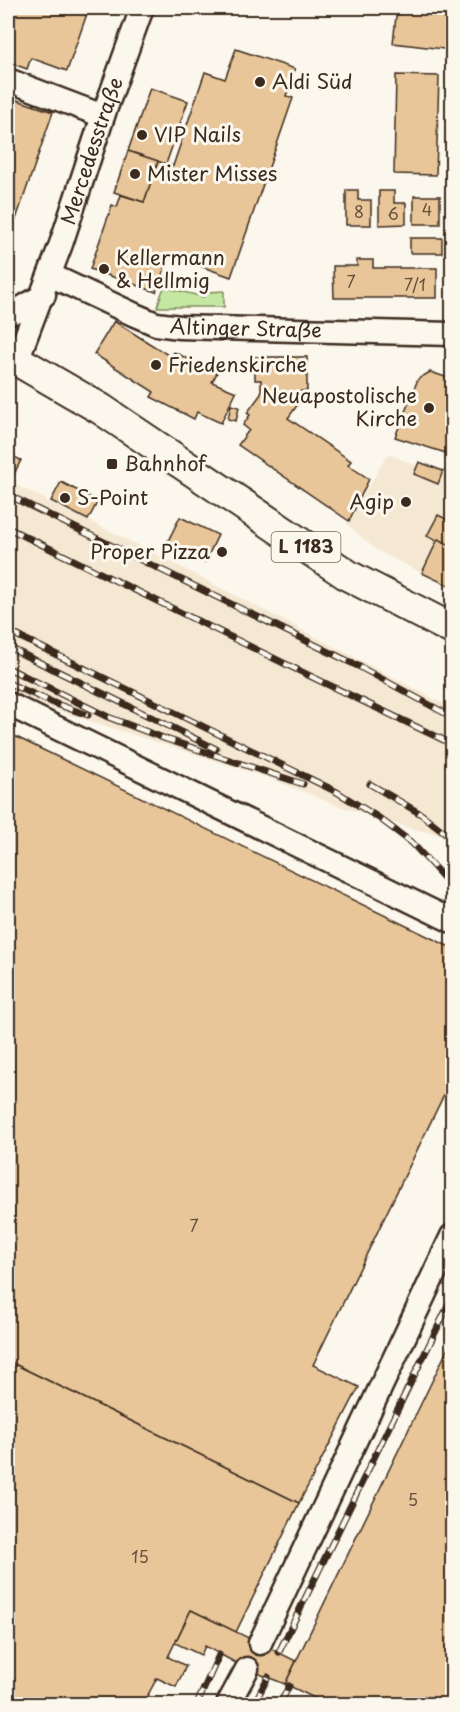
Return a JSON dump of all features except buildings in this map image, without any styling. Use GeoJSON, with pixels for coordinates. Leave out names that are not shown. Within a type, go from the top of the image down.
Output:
{"type":"FeatureCollection","features":[{"type":"Feature","properties":{"kind":"main road","name":"L 1183"},"geometry":{"type":"LineString","coordinates":[[12,358],[101,409],[350,576],[453,629]]}},
{"type":"Feature","properties":{"kind":"street","name":"Mercedesstraße"},"geometry":{"type":"LineString","coordinates":[[12,358],[47,285],[103,116],[142,8]]}},
{"type":"Feature","properties":{"kind":"street"},"geometry":{"type":"LineString","coordinates":[[8,80],[103,116]]}},
{"type":"Feature","properties":{"kind":"street"},"geometry":{"type":"LineString","coordinates":[[8,314],[20,309],[47,285]]}},
{"type":"Feature","properties":{"kind":"street","name":"Altinger Straße"},"geometry":{"type":"LineString","coordinates":[[47,285],[156,324],[180,327],[453,334]]}},
{"type":"Feature","properties":{"kind":"street"},"geometry":{"type":"LineString","coordinates":[[8,704],[453,921]]}},
{"type":"Feature","properties":{"kind":"street"},"geometry":{"type":"LineString","coordinates":[[260,1643],[453,1236]]}},
{"type":"Feature","properties":{"kind":"street"},"geometry":{"type":"LineString","coordinates":[[228,1704],[247,1669]]}},
{"type":"Feature","properties":{"kind":"shaded area","name":"Agip"},"geometry":{"type":"Polygon","coordinates":[[[388,454],[452,480],[452,588],[376,550],[347,524],[388,454]]]}},
{"type":"Feature","properties":{"kind":"shaded area"},"geometry":{"type":"Polygon","coordinates":[[[8,481],[154,553],[452,708],[452,838],[406,827],[339,806],[266,777],[39,705],[8,690],[8,481]]]}},
{"type":"Feature","properties":{"kind":"green space"},"geometry":{"type":"Polygon","coordinates":[[[164,287],[203,297],[208,292],[224,291],[224,307],[157,307],[164,287]]]}},
{"type":"Feature","properties":{"kind":"railway"},"geometry":{"type":"LineString","coordinates":[[8,495],[358,666],[452,717]]}},
{"type":"Feature","properties":{"kind":"railway"},"geometry":{"type":"LineString","coordinates":[[8,528],[452,744]]}},
{"type":"Feature","properties":{"kind":"railway"},"geometry":{"type":"LineString","coordinates":[[8,631],[337,792],[379,818],[412,843],[452,887]]}},
{"type":"Feature","properties":{"kind":"railway"},"geometry":{"type":"LineString","coordinates":[[8,647],[216,749]]}},
{"type":"Feature","properties":{"kind":"railway"},"geometry":{"type":"LineString","coordinates":[[8,668],[108,717],[166,739],[303,784]]}},
{"type":"Feature","properties":{"kind":"railway"},"geometry":{"type":"LineString","coordinates":[[8,683],[88,715]]}},
{"type":"Feature","properties":{"kind":"railway"},"geometry":{"type":"LineString","coordinates":[[370,784],[421,814],[452,838]]}},
{"type":"Feature","properties":{"kind":"railway"},"geometry":{"type":"LineString","coordinates":[[279,1652],[452,1298]]}},
{"type":"Feature","properties":{"kind":"railway"},"geometry":{"type":"LineString","coordinates":[[197,1704],[219,1655]]}},
{"type":"Feature","properties":{"kind":"railway"},"geometry":{"type":"LineString","coordinates":[[254,1704],[268,1677]]}},
{"type":"Feature","properties":{"kind":"railway"},"geometry":{"type":"LineString","coordinates":[[280,1704],[289,1686]]}},
{"type":"Feature","properties":{"kind":"place","name":"Aldi Süd"},"geometry":{"type":"Point","coordinates":[260,82]}},
{"type":"Feature","properties":{"kind":"place","name":"VIP Nails"},"geometry":{"type":"Point","coordinates":[142,135]}},
{"type":"Feature","properties":{"kind":"place","name":"Mister Misses"},"geometry":{"type":"Point","coordinates":[135,174]}},
{"type":"Feature","properties":{"kind":"place","name":"Kellermann & Hellmig"},"geometry":{"type":"Point","coordinates":[104,269]}},
{"type":"Feature","properties":{"kind":"place","name":"Friedenskirche"},"geometry":{"type":"Point","coordinates":[156,365]}},
{"type":"Feature","properties":{"kind":"place","name":"Neuapostolische Kirche"},"geometry":{"type":"Point","coordinates":[429,408]}},
{"type":"Feature","properties":{"kind":"place","name":"Bahnhof"},"geometry":{"type":"Point","coordinates":[112,464]}},
{"type":"Feature","properties":{"kind":"place","name":"S-Point"},"geometry":{"type":"Point","coordinates":[65,498]}},
{"type":"Feature","properties":{"kind":"place","name":"Agip"},"geometry":{"type":"Point","coordinates":[406,502]}},
{"type":"Feature","properties":{"kind":"place","name":"Proper Pizza"},"geometry":{"type":"Point","coordinates":[222,552]}}]}
